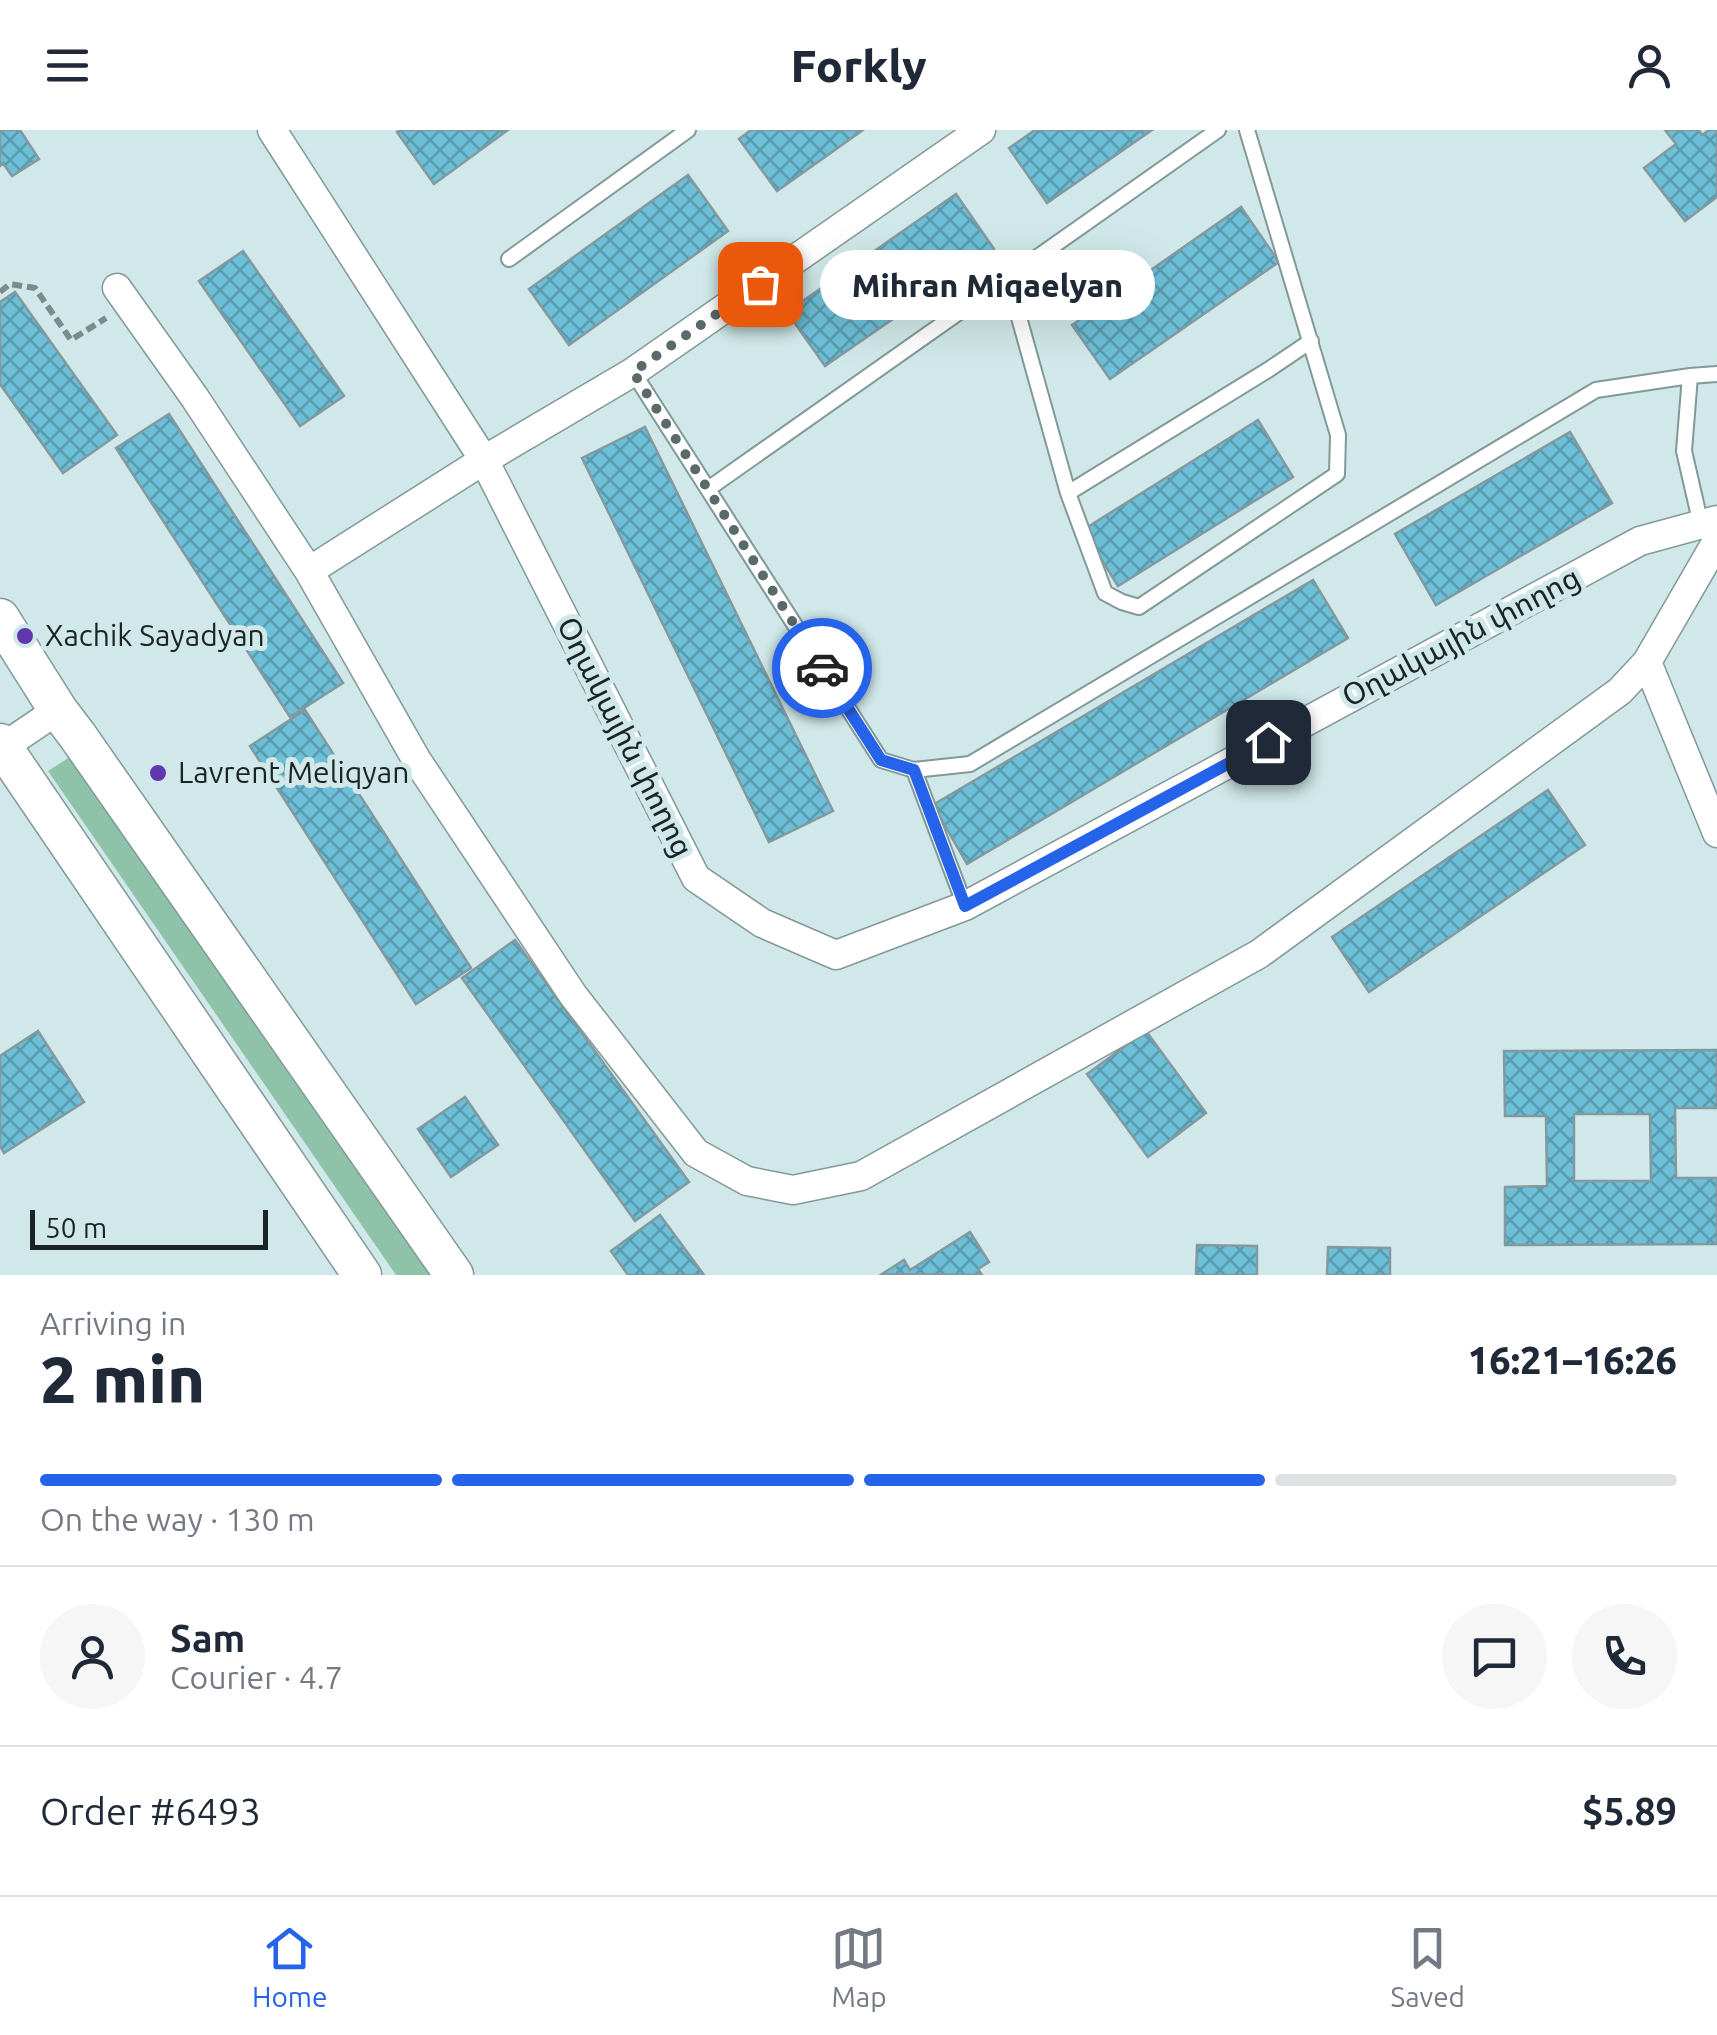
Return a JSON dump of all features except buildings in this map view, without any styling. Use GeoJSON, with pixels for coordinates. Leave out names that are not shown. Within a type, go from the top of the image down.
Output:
{"type":"FeatureCollection","features":[{"type":"Feature","properties":{"kind":"street","name":"Օղակային փողոց"},"geometry":{"type":"LineString","coordinates":[[272,130],[484,460],[696,878],[762,923],[836,955],[965,906],[1640,540],[1712,529]]}},
{"type":"Feature","properties":{"kind":"street"},"geometry":{"type":"LineString","coordinates":[[309,571],[633,372],[982,130]]}},
{"type":"Feature","properties":{"kind":"street"},"geometry":{"type":"LineString","coordinates":[[123,296],[309,571],[416,760],[573,995],[696,1153],[747,1181],[794,1190],[861,1176],[1259,954],[1620,691],[1647,662],[1712,529]]}},
{"type":"Feature","properties":{"kind":"street"},"geometry":{"type":"LineString","coordinates":[[0,618],[58,710],[454,1275]]}},
{"type":"Feature","properties":{"kind":"street"},"geometry":{"type":"LineString","coordinates":[[1647,662],[1717,833]]}},
{"type":"Feature","properties":{"kind":"street"},"geometry":{"type":"LineString","coordinates":[[58,710],[1,746],[362,1275]]}},
{"type":"Feature","properties":{"kind":"lane"},"geometry":{"type":"LineString","coordinates":[[708,489],[1218,130]]}},
{"type":"Feature","properties":{"kind":"lane"},"geometry":{"type":"LineString","coordinates":[[1008,278],[1068,493],[1105,593],[1139,606],[1337,474],[1338,435],[1247,130]]}},
{"type":"Feature","properties":{"kind":"lane"},"geometry":{"type":"LineString","coordinates":[[509,259],[685,131]]}},
{"type":"Feature","properties":{"kind":"lane"},"geometry":{"type":"LineString","coordinates":[[1068,493],[1311,340]]}},
{"type":"Feature","properties":{"kind":"lane"},"geometry":{"type":"LineString","coordinates":[[633,372],[881,760],[914,770],[970,764],[1596,390],[1717,374]]}},
{"type":"Feature","properties":{"kind":"lane"},"geometry":{"type":"LineString","coordinates":[[1690,376],[1684,450],[1712,529]]}},
{"type":"Feature","properties":{"kind":"lane"},"geometry":{"type":"LineString","coordinates":[[914,770],[965,906]]}},
{"type":"Feature","properties":{"kind":"path"},"geometry":{"type":"LineString","coordinates":[[0,292],[10,284],[34,288],[72,340],[123,296]]}},
{"type":"Feature","properties":{"kind":"green space"},"geometry":{"type":"Polygon","coordinates":[[[73,755],[433,1275],[396,1275],[48,771],[73,755]]]}},
{"type":"Feature","properties":{"kind":"way so far"},"geometry":{"type":"LineString","coordinates":[[760,284],[633,372],[822,668]]}},
{"type":"Feature","properties":{"kind":"place","name":"Mihran Miqaelyan"},"geometry":{"type":"Point","coordinates":[760,284]}},
{"type":"Feature","properties":{"kind":"place","name":"Xachik Sayadyan"},"geometry":{"type":"Point","coordinates":[25,636]}},
{"type":"Feature","properties":{"kind":"place","name":"Lavrent Meliqyan"},"geometry":{"type":"Point","coordinates":[158,773]}},
{"type":"Feature","properties":{"kind":"route"},"geometry":{"type":"LineString","coordinates":[[822,668],[881,760],[914,770],[965,906],[1268,742]]}}]}
